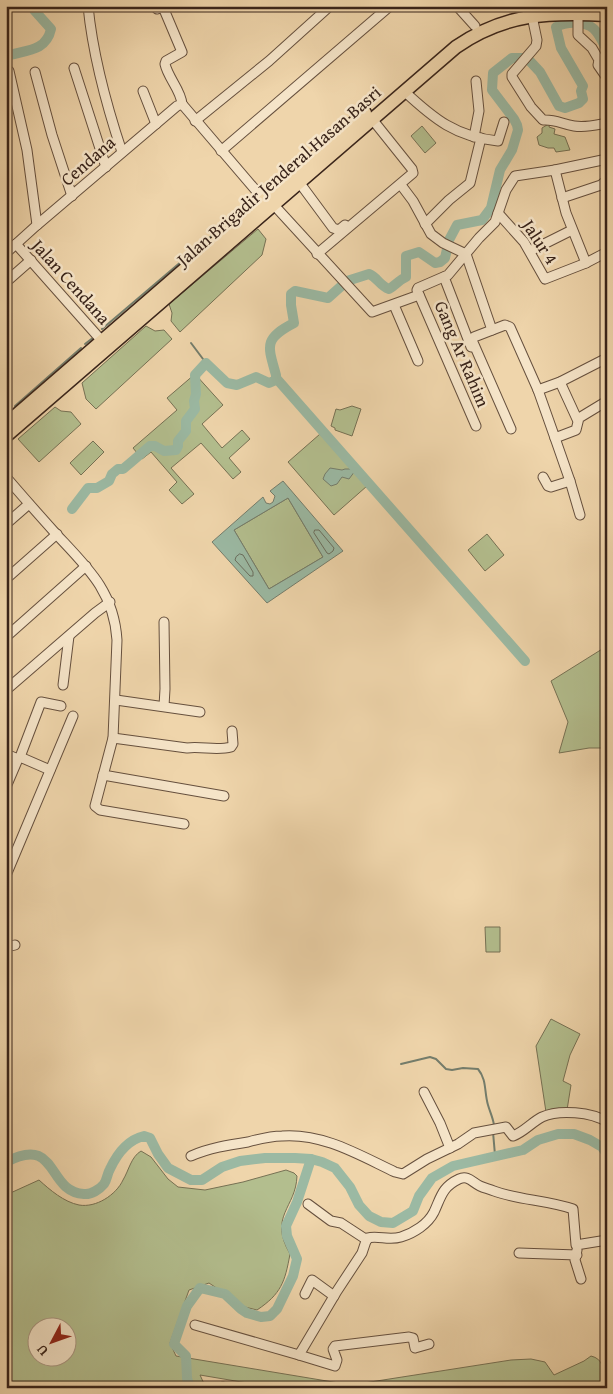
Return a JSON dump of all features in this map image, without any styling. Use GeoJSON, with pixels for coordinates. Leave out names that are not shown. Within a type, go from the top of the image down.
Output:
{"type":"FeatureCollection","features":[{"type":"Feature","properties":{"kind":"highway","name":"Jalan Brigadir Jenderal Hasan Basri"},"geometry":{"type":"LineString","coordinates":[[6,424],[475,26],[503,14],[564,6]]}},
{"type":"Feature","properties":{"kind":"highway","name":"Jalan Brigadir Jenderal Hasan Basri"},"geometry":{"type":"LineString","coordinates":[[576,18],[607,9]]}},
{"type":"Feature","properties":{"kind":"highway","name":"Jalan Brigadir Jenderal Hasan Basri"},"geometry":{"type":"LineString","coordinates":[[6,436],[268,202],[299,182],[335,145],[372,119],[404,91],[440,55],[482,31],[513,20],[568,12],[576,18],[607,15]]}},
{"type":"Feature","properties":{"kind":"street"},"geometry":{"type":"LineString","coordinates":[[88,6],[95,57],[102,88],[122,152]]}},
{"type":"Feature","properties":{"kind":"street"},"geometry":{"type":"LineString","coordinates":[[156,6],[157,9],[163,7],[182,52],[166,61],[165,64],[172,82],[181,96],[182,104],[221,151],[369,310],[375,312],[419,295],[417,290],[419,287],[448,275],[495,222],[506,190],[515,176],[607,159]]}},
{"type":"Feature","properties":{"kind":"street"},"geometry":{"type":"LineString","coordinates":[[195,122],[269,61],[330,6]]}},
{"type":"Feature","properties":{"kind":"street"},"geometry":{"type":"LineString","coordinates":[[221,151],[390,6]]}},
{"type":"Feature","properties":{"kind":"street"},"geometry":{"type":"LineString","coordinates":[[457,6],[475,26]]}},
{"type":"Feature","properties":{"kind":"street"},"geometry":{"type":"LineString","coordinates":[[532,16],[537,42],[532,53],[514,71],[512,77],[531,107],[541,119],[551,119],[574,126],[586,127],[607,122]]}},
{"type":"Feature","properties":{"kind":"street"},"geometry":{"type":"LineString","coordinates":[[576,18],[579,37],[586,41],[595,54],[599,60],[598,65],[607,78]]}},
{"type":"Feature","properties":{"kind":"street"},"geometry":{"type":"LineString","coordinates":[[74,68],[106,167]]}},
{"type":"Feature","properties":{"kind":"street"},"geometry":{"type":"LineString","coordinates":[[9,71],[27,150],[37,225]]}},
{"type":"Feature","properties":{"kind":"street"},"geometry":{"type":"LineString","coordinates":[[35,72],[52,135],[72,196]]}},
{"type":"Feature","properties":{"kind":"street"},"geometry":{"type":"LineString","coordinates":[[424,224],[470,183],[478,138],[479,112],[476,81]]}},
{"type":"Feature","properties":{"kind":"street"},"geometry":{"type":"LineString","coordinates":[[143,91],[156,124]]}},
{"type":"Feature","properties":{"kind":"street"},"geometry":{"type":"LineString","coordinates":[[404,91],[444,124],[452,129],[478,138],[499,140],[504,122]]}},
{"type":"Feature","properties":{"kind":"street","name":"Cendana"},"geometry":{"type":"LineString","coordinates":[[7,252],[122,152],[177,106],[182,104]]}},
{"type":"Feature","properties":{"kind":"street"},"geometry":{"type":"LineString","coordinates":[[317,254],[401,185],[412,169],[372,119]]}},
{"type":"Feature","properties":{"kind":"street"},"geometry":{"type":"LineString","coordinates":[[555,170],[572,230],[586,263],[607,252]]}},
{"type":"Feature","properties":{"kind":"street"},"geometry":{"type":"LineString","coordinates":[[299,182],[328,223],[333,228],[339,230],[409,175]]}},
{"type":"Feature","properties":{"kind":"street"},"geometry":{"type":"LineString","coordinates":[[562,198],[601,185],[607,180]]}},
{"type":"Feature","properties":{"kind":"street"},"geometry":{"type":"LineString","coordinates":[[401,185],[413,201],[431,234],[447,246],[466,254],[492,330]]}},
{"type":"Feature","properties":{"kind":"street","name":"Jalur 4"},"geometry":{"type":"LineString","coordinates":[[498,213],[517,233],[530,251],[545,279],[586,263]]}},
{"type":"Feature","properties":{"kind":"street"},"geometry":{"type":"LineString","coordinates":[[530,251],[572,230]]}},
{"type":"Feature","properties":{"kind":"street","name":"Jalan Cendana"},"geometry":{"type":"LineString","coordinates":[[16,244],[102,341]]}},
{"type":"Feature","properties":{"kind":"street"},"geometry":{"type":"LineString","coordinates":[[6,282],[31,260]]}},
{"type":"Feature","properties":{"kind":"street"},"geometry":{"type":"LineString","coordinates":[[444,277],[491,396]]}},
{"type":"Feature","properties":{"kind":"street","name":"Gang Ar Rahim"},"geometry":{"type":"LineString","coordinates":[[419,295],[476,426]]}},
{"type":"Feature","properties":{"kind":"street"},"geometry":{"type":"LineString","coordinates":[[394,305],[418,361]]}},
{"type":"Feature","properties":{"kind":"street"},"geometry":{"type":"LineString","coordinates":[[511,429],[472,340],[474,337],[505,325],[510,327],[538,390],[580,515]]}},
{"type":"Feature","properties":{"kind":"street"},"geometry":{"type":"LineString","coordinates":[[538,390],[560,382],[607,358]]}},
{"type":"Feature","properties":{"kind":"street"},"geometry":{"type":"LineString","coordinates":[[555,438],[578,428],[577,419],[560,382]]}},
{"type":"Feature","properties":{"kind":"street"},"geometry":{"type":"LineString","coordinates":[[577,419],[607,401]]}},
{"type":"Feature","properties":{"kind":"street"},"geometry":{"type":"LineString","coordinates":[[543,476],[548,486],[551,487],[570,481]]}},
{"type":"Feature","properties":{"kind":"street"},"geometry":{"type":"LineString","coordinates":[[6,477],[95,576],[110,602],[116,625],[117,640],[116,700],[113,738],[95,806],[100,810],[184,824]]}},
{"type":"Feature","properties":{"kind":"street"},"geometry":{"type":"LineString","coordinates":[[6,524],[29,504]]}},
{"type":"Feature","properties":{"kind":"street"},"geometry":{"type":"LineString","coordinates":[[6,579],[57,534]]}},
{"type":"Feature","properties":{"kind":"street"},"geometry":{"type":"LineString","coordinates":[[6,637],[86,566]]}},
{"type":"Feature","properties":{"kind":"street"},"geometry":{"type":"LineString","coordinates":[[6,690],[110,602]]}},
{"type":"Feature","properties":{"kind":"street"},"geometry":{"type":"LineString","coordinates":[[164,622],[164,706]]}},
{"type":"Feature","properties":{"kind":"street"},"geometry":{"type":"LineString","coordinates":[[63,685],[69,636]]}},
{"type":"Feature","properties":{"kind":"street"},"geometry":{"type":"LineString","coordinates":[[116,700],[200,712]]}},
{"type":"Feature","properties":{"kind":"street"},"geometry":{"type":"LineString","coordinates":[[6,787],[41,702],[61,706]]}},
{"type":"Feature","properties":{"kind":"street"},"geometry":{"type":"LineString","coordinates":[[7,873],[73,716]]}},
{"type":"Feature","properties":{"kind":"street"},"geometry":{"type":"LineString","coordinates":[[113,738],[187,748],[225,749],[233,744],[232,731]]}},
{"type":"Feature","properties":{"kind":"street"},"geometry":{"type":"LineString","coordinates":[[6,754],[50,770]]}},
{"type":"Feature","properties":{"kind":"street"},"geometry":{"type":"LineString","coordinates":[[103,775],[224,796]]}},
{"type":"Feature","properties":{"kind":"street"},"geometry":{"type":"LineString","coordinates":[[424,1092],[450,1148]]}},
{"type":"Feature","properties":{"kind":"street"},"geometry":{"type":"LineString","coordinates":[[191,1156],[208,1149],[266,1137],[303,1136],[328,1141],[402,1174],[477,1132],[506,1127],[513,1136],[545,1116],[564,1112],[598,1116],[607,1122]]}},
{"type":"Feature","properties":{"kind":"street"},"geometry":{"type":"LineString","coordinates":[[299,1356],[362,1253],[367,1238],[388,1240],[402,1237],[419,1228],[434,1213],[442,1192],[458,1180],[464,1178],[470,1179],[480,1186],[500,1194],[556,1203],[573,1209],[577,1255],[575,1260],[581,1279]]}},
{"type":"Feature","properties":{"kind":"street"},"geometry":{"type":"LineString","coordinates":[[308,1204],[330,1221],[341,1223],[367,1240]]}},
{"type":"Feature","properties":{"kind":"street"},"geometry":{"type":"LineString","coordinates":[[576,1245],[607,1240]]}},
{"type":"Feature","properties":{"kind":"street"},"geometry":{"type":"LineString","coordinates":[[519,1253],[577,1255]]}},
{"type":"Feature","properties":{"kind":"street"},"geometry":{"type":"LineString","coordinates":[[305,1294],[312,1280],[334,1296]]}},
{"type":"Feature","properties":{"kind":"street"},"geometry":{"type":"LineString","coordinates":[[195,1325],[334,1366],[336,1360],[333,1349],[335,1346],[409,1337],[413,1338],[415,1348],[429,1344]]}},
{"type":"Feature","properties":{"kind":"shaded area"},"geometry":{"type":"Polygon","coordinates":[[[550,123],[549,127],[555,129],[554,134],[565,137],[570,150],[556,152],[554,148],[539,145],[537,137],[542,133],[542,128],[550,123]]]}},
{"type":"Feature","properties":{"kind":"shaded area"},"geometry":{"type":"Polygon","coordinates":[[[422,126],[436,143],[425,153],[411,136],[422,126]]]}},
{"type":"Feature","properties":{"kind":"shaded area"},"geometry":{"type":"Polygon","coordinates":[[[258,229],[266,239],[262,255],[180,332],[171,321],[172,313],[169,304],[258,229]]]}},
{"type":"Feature","properties":{"kind":"shaded area"},"geometry":{"type":"Polygon","coordinates":[[[146,326],[155,331],[164,330],[172,339],[96,409],[86,399],[82,383],[146,326]]]}},
{"type":"Feature","properties":{"kind":"shaded area"},"geometry":{"type":"Polygon","coordinates":[[[195,374],[223,405],[202,424],[222,448],[242,430],[250,439],[229,458],[241,472],[233,479],[201,443],[171,468],[194,494],[182,504],[169,490],[177,482],[151,452],[142,459],[133,448],[177,410],[167,398],[195,374]]]}},
{"type":"Feature","properties":{"kind":"shaded area"},"geometry":{"type":"Polygon","coordinates":[[[352,406],[361,409],[352,436],[335,430],[331,426],[336,409],[340,410],[352,406]]]}},
{"type":"Feature","properties":{"kind":"shaded area"},"geometry":{"type":"Polygon","coordinates":[[[55,407],[61,411],[71,412],[81,424],[39,462],[18,439],[55,407]]]}},
{"type":"Feature","properties":{"kind":"shaded area"},"geometry":{"type":"Polygon","coordinates":[[[320,434],[367,486],[334,515],[288,462],[320,434]]]}},
{"type":"Feature","properties":{"kind":"shaded area"},"geometry":{"type":"Polygon","coordinates":[[[93,441],[104,452],[81,475],[70,463],[93,441]]]}},
{"type":"Feature","properties":{"kind":"shaded area"},"geometry":{"type":"Polygon","coordinates":[[[288,498],[323,557],[269,589],[234,530],[288,498]]]}},
{"type":"Feature","properties":{"kind":"shaded area"},"geometry":{"type":"Polygon","coordinates":[[[487,534],[504,555],[485,571],[468,550],[487,534]]]}},
{"type":"Feature","properties":{"kind":"shaded area"},"geometry":{"type":"Polygon","coordinates":[[[607,646],[607,748],[589,748],[559,753],[568,722],[551,681],[607,646]]]}},
{"type":"Feature","properties":{"kind":"shaded area"},"geometry":{"type":"Polygon","coordinates":[[[485,927],[500,927],[500,952],[486,952],[485,927]]]}},
{"type":"Feature","properties":{"kind":"shaded area"},"geometry":{"type":"Polygon","coordinates":[[[551,1019],[580,1034],[570,1055],[563,1081],[571,1085],[567,1110],[546,1112],[536,1046],[551,1019]]]}},
{"type":"Feature","properties":{"kind":"shaded area"},"geometry":{"type":"Polygon","coordinates":[[[141,1151],[151,1157],[168,1179],[178,1187],[205,1190],[286,1170],[297,1176],[296,1187],[282,1221],[284,1241],[290,1254],[284,1280],[277,1293],[257,1310],[245,1307],[209,1283],[189,1290],[170,1343],[176,1356],[351,1385],[511,1360],[531,1359],[545,1362],[554,1375],[591,1356],[598,1359],[601,1364],[607,1378],[607,1388],[277,1388],[200,1375],[206,1388],[6,1388],[6,1195],[39,1180],[53,1192],[68,1201],[79,1205],[92,1204],[105,1199],[116,1191],[132,1160],[141,1151]]]}},
{"type":"Feature","properties":{"kind":"water"},"geometry":{"type":"Polygon","coordinates":[[[330,468],[353,469],[355,471],[349,479],[342,477],[337,484],[331,486],[323,479],[330,468]]]}},
{"type":"Feature","properties":{"kind":"water"},"geometry":{"type":"Polygon","coordinates":[[[283,481],[343,551],[267,603],[212,542],[263,497],[266,503],[270,504],[273,502],[275,496],[270,491],[283,481]],[[288,498],[234,530],[269,589],[323,557],[288,498]]]}},
{"type":"Feature","properties":{"kind":"waterway"},"geometry":{"type":"LineString","coordinates":[[6,56],[34,49],[45,42],[48,37],[51,29],[34,10],[34,6]]}},
{"type":"Feature","properties":{"kind":"waterway"},"geometry":{"type":"LineString","coordinates":[[72,509],[88,488],[97,488],[109,481],[112,474],[118,469],[123,469],[150,446],[155,446],[164,451],[176,450],[178,441],[186,431],[186,421],[195,409],[195,375],[206,363],[227,383],[237,385],[256,377],[269,383],[276,380],[270,344],[277,334],[294,323],[291,294],[295,291],[328,298],[347,281],[369,274],[389,289],[406,277],[406,256],[419,252],[435,263],[440,262],[445,258],[449,240],[457,225],[482,220],[491,208],[500,170],[512,150],[518,130],[514,119],[492,90],[493,73],[512,58],[527,58],[540,72],[559,106],[565,108],[579,103],[583,99],[581,91],[583,86],[561,48],[556,27],[565,24],[586,24],[594,29],[607,50]]}},
{"type":"Feature","properties":{"kind":"waterway"},"geometry":{"type":"LineString","coordinates":[[102,329],[255,199]]}},
{"type":"Feature","properties":{"kind":"waterway"},"geometry":{"type":"LineString","coordinates":[[85,344],[94,337]]}},
{"type":"Feature","properties":{"kind":"waterway"},"geometry":{"type":"LineString","coordinates":[[191,343],[206,363]]}},
{"type":"Feature","properties":{"kind":"waterway"},"geometry":{"type":"LineString","coordinates":[[15,406],[81,348]]}},
{"type":"Feature","properties":{"kind":"waterway"},"geometry":{"type":"LineString","coordinates":[[276,378],[525,661]]}},
{"type":"Feature","properties":{"kind":"waterway"},"geometry":{"type":"LineString","coordinates":[[401,1064],[430,1057],[436,1059],[446,1069],[478,1069],[484,1082],[494,1125]]}},
{"type":"Feature","properties":{"kind":"waterway"},"geometry":{"type":"LineString","coordinates":[[493,1132],[495,1155]]}},
{"type":"Feature","properties":{"kind":"waterway"},"geometry":{"type":"LineString","coordinates":[[6,1162],[23,1155],[35,1155],[44,1159],[63,1184],[72,1191],[90,1194],[104,1184],[113,1163],[123,1148],[132,1141],[144,1136],[150,1138],[168,1168],[191,1180],[202,1180],[222,1167],[240,1161],[265,1158],[311,1159],[335,1168],[350,1187],[359,1205],[369,1216],[381,1222],[393,1223],[413,1211],[419,1196],[432,1178],[453,1166],[523,1150],[538,1140],[558,1134],[574,1134],[590,1140],[602,1147],[607,1154]]}},
{"type":"Feature","properties":{"kind":"waterway"},"geometry":{"type":"LineString","coordinates":[[190,1388],[187,1378],[186,1356],[174,1344],[187,1306],[200,1288],[225,1294],[247,1313],[261,1317],[270,1316],[277,1309],[293,1276],[297,1259],[287,1236],[286,1226],[297,1202],[311,1159]]}}]}
